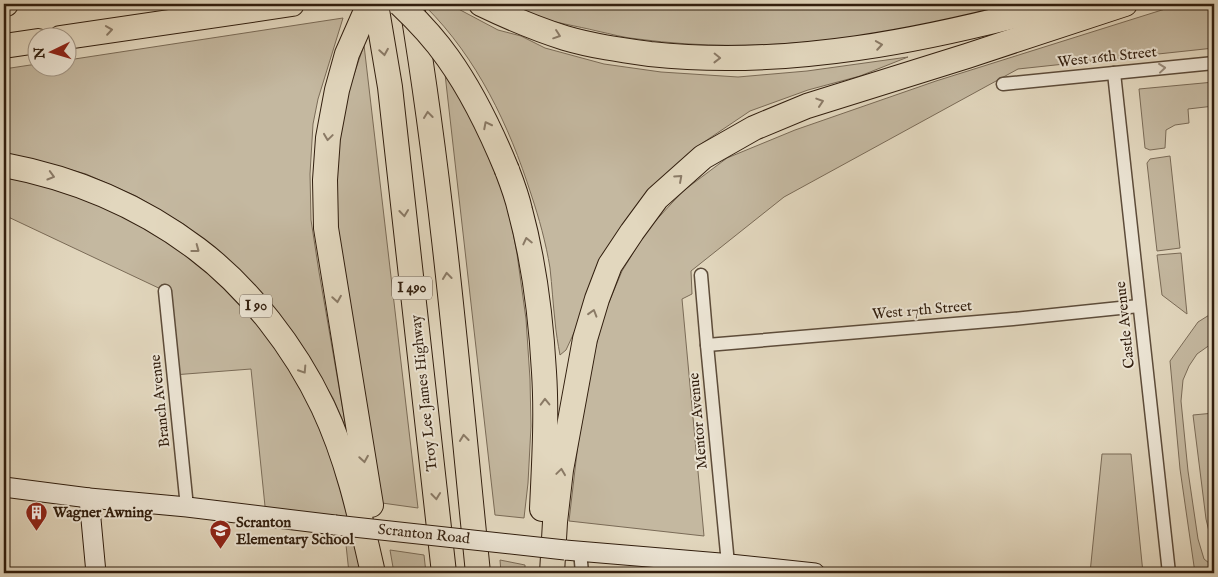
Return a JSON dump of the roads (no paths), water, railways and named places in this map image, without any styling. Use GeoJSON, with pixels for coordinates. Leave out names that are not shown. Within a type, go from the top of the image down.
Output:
{"type":"FeatureCollection","features":[{"type":"Feature","properties":{"kind":"highway"},"geometry":{"type":"LineString","coordinates":[[78,35],[292,4]]}},
{"type":"Feature","properties":{"kind":"highway"},"geometry":{"type":"LineString","coordinates":[[369,4],[347,54],[337,90],[328,138],[325,180],[326,228],[382,573]]}},
{"type":"Feature","properties":{"kind":"highway","name":"Troy Lee James Highway"},"geometry":{"type":"LineString","coordinates":[[376,4],[390,87],[444,573]]}},
{"type":"Feature","properties":{"kind":"highway"},"geometry":{"type":"LineString","coordinates":[[400,4],[421,24],[448,57],[468,88],[508,170],[520,208],[530,250],[544,372],[544,446],[538,573]]}},
{"type":"Feature","properties":{"kind":"highway","name":"I 490"},"geometry":{"type":"LineString","coordinates":[[411,4],[422,70],[443,236],[478,573]]}},
{"type":"Feature","properties":{"kind":"highway"},"geometry":{"type":"LineString","coordinates":[[481,4],[511,19],[565,38],[600,47],[684,57],[721,58],[768,57],[853,49],[897,42],[973,26],[1060,4]]}},
{"type":"Feature","properties":{"kind":"highway"},"geometry":{"type":"LineString","coordinates":[[552,573],[561,470],[585,340],[597,298],[610,265],[657,198],[703,157],[754,128],[807,106],[1124,4]]}},
{"type":"Feature","properties":{"kind":"highway"},"geometry":{"type":"LineString","coordinates":[[4,46],[28,42]]}},
{"type":"Feature","properties":{"kind":"highway","name":"I 90"},"geometry":{"type":"LineString","coordinates":[[4,165],[46,175],[93,190],[147,217],[197,249],[250,298],[269,320],[290,350],[324,408],[348,471],[358,505],[373,573]]}},
{"type":"Feature","properties":{"kind":"street","name":"West 16th Street"},"geometry":{"type":"LineString","coordinates":[[1003,84],[1214,63]]}},
{"type":"Feature","properties":{"kind":"street","name":"Castle Avenue"},"geometry":{"type":"LineString","coordinates":[[1114,73],[1169,573]]}},
{"type":"Feature","properties":{"kind":"street","name":"Mentor Avenue"},"geometry":{"type":"LineString","coordinates":[[702,275],[728,564]]}},
{"type":"Feature","properties":{"kind":"street","name":"Branch Avenue"},"geometry":{"type":"LineString","coordinates":[[165,292],[187,507]]}},
{"type":"Feature","properties":{"kind":"street","name":"West 17th Street"},"geometry":{"type":"LineString","coordinates":[[707,345],[1013,319],[1139,306]]}},
{"type":"Feature","properties":{"kind":"street","name":"Scranton Road"},"geometry":{"type":"LineString","coordinates":[[4,487],[335,525],[815,573]]}},
{"type":"Feature","properties":{"kind":"street"},"geometry":{"type":"LineString","coordinates":[[89,498],[96,573]]}},
{"type":"Feature","properties":{"kind":"street"},"geometry":{"type":"LineString","coordinates":[[572,550],[582,573]]}},
{"type":"Feature","properties":{"kind":"place","name":"Wagner Awning"},"geometry":{"type":"Point","coordinates":[37,531]}},
{"type":"Feature","properties":{"kind":"place","name":"Scranton Elementary School"},"geometry":{"type":"Point","coordinates":[220,550]}}]}
